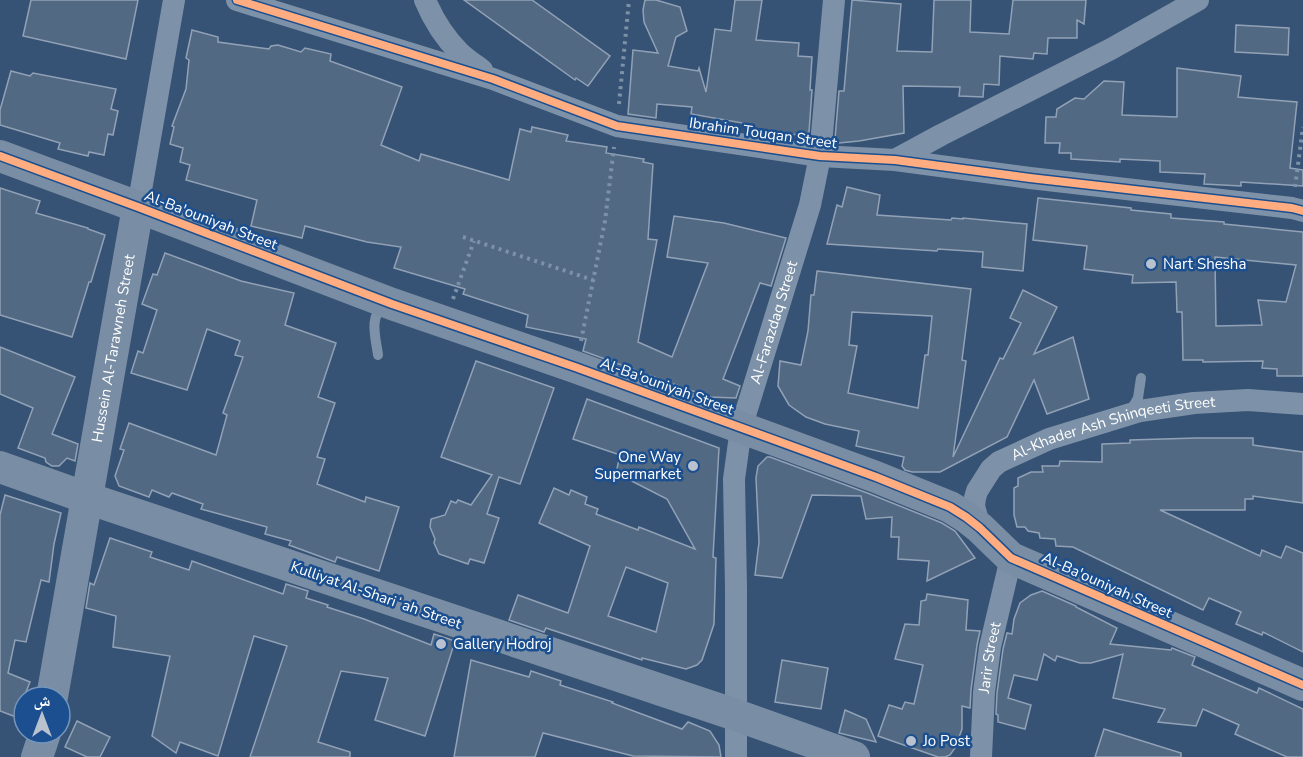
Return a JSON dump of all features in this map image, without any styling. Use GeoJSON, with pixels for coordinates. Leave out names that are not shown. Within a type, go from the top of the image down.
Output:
{"type":"FeatureCollection","features":[{"type":"Feature","properties":{"kind":"street","name":"Hussein Al-Tarawneh Street"},"geometry":{"type":"LineString","coordinates":[[54,685],[174,0]]}},
{"type":"Feature","properties":{"kind":"street","name":"Ibrahim Touqan Street"},"geometry":{"type":"LineString","coordinates":[[237,0],[493,79],[617,126],[820,156],[895,160],[1298,210]]}},
{"type":"Feature","properties":{"kind":"street"},"geometry":{"type":"LineString","coordinates":[[425,0],[444,34],[459,53],[493,79]]}},
{"type":"Feature","properties":{"kind":"street","name":"Al-Farazdaq Street"},"geometry":{"type":"LineString","coordinates":[[736,757],[734,480],[741,428],[810,205],[820,156],[834,0]]}},
{"type":"Feature","properties":{"kind":"street"},"geometry":{"type":"LineString","coordinates":[[895,160],[1111,49],[1198,0]]}},
{"type":"Feature","properties":{"kind":"street","name":"Al-Ba'ouniyah Street"},"geometry":{"type":"LineString","coordinates":[[0,156],[392,304],[575,367],[876,477],[950,507],[980,528],[1011,558],[1303,685]]}},
{"type":"Feature","properties":{"kind":"street","name":"Al-Khader Ash Shinqeeti Street"},"geometry":{"type":"LineString","coordinates":[[980,528],[974,506],[977,491],[991,469],[999,462],[1049,439],[1140,411],[1194,403],[1248,400],[1303,404]]}},
{"type":"Feature","properties":{"kind":"street","name":"Kulliyat Al-Shariʻah Street"},"geometry":{"type":"LineString","coordinates":[[0,467],[854,757]]}},
{"type":"Feature","properties":{"kind":"street","name":"Jarir Street"},"geometry":{"type":"LineString","coordinates":[[981,757],[984,692],[990,647],[1011,558]]}},
{"type":"Feature","properties":{"kind":"lane"},"geometry":{"type":"LineString","coordinates":[[378,355],[375,316],[385,305],[392,304]]}},
{"type":"Feature","properties":{"kind":"lane"},"geometry":{"type":"LineString","coordinates":[[1128,415],[1138,398],[1141,378]]}},
{"type":"Feature","properties":{"kind":"path"},"geometry":{"type":"LineString","coordinates":[[575,367],[605,221],[629,0]]}},
{"type":"Feature","properties":{"kind":"path"},"geometry":{"type":"LineString","coordinates":[[1298,210],[1303,127]]}},
{"type":"Feature","properties":{"kind":"path"},"geometry":{"type":"LineString","coordinates":[[463,237],[593,280]]}},
{"type":"Feature","properties":{"kind":"path"},"geometry":{"type":"LineString","coordinates":[[444,322],[474,240]]}},
{"type":"Feature","properties":{"kind":"building"},"geometry":{"type":"Polygon","coordinates":[[[31,0],[138,0],[126,59],[23,36],[31,0]]]}},
{"type":"Feature","properties":{"kind":"building"},"geometry":{"type":"Polygon","coordinates":[[[464,0],[532,0],[610,56],[588,86],[576,78],[575,80],[464,0]]]}},
{"type":"Feature","properties":{"kind":"building"},"geometry":{"type":"Polygon","coordinates":[[[645,0],[656,0],[680,7],[687,31],[676,37],[668,66],[698,71],[699,68],[706,92],[715,29],[731,31],[735,0],[762,0],[756,40],[799,43],[798,56],[812,57],[809,132],[803,135],[753,132],[754,125],[691,114],[692,107],[657,104],[656,118],[628,114],[633,50],[658,53],[644,22],[645,0]]]}},
{"type":"Feature","properties":{"kind":"building"},"geometry":{"type":"Polygon","coordinates":[[[852,0],[901,4],[897,51],[932,52],[934,0],[971,0],[970,32],[1009,34],[1013,0],[1086,0],[1084,24],[1077,20],[1077,38],[1048,38],[1047,54],[1034,53],[1033,59],[1000,56],[999,85],[984,84],[983,97],[959,96],[960,87],[903,86],[904,133],[839,143],[835,139],[839,91],[844,91],[852,0]]]}},
{"type":"Feature","properties":{"kind":"building"},"geometry":{"type":"Polygon","coordinates":[[[1236,25],[1289,28],[1288,55],[1235,52],[1236,25]]]}},
{"type":"Feature","properties":{"kind":"building"},"geometry":{"type":"Polygon","coordinates":[[[192,30],[218,37],[218,42],[269,49],[271,46],[278,45],[301,52],[305,48],[331,54],[330,61],[402,87],[381,145],[419,161],[421,154],[509,180],[520,129],[531,132],[532,127],[568,135],[566,141],[607,147],[606,153],[644,159],[643,162],[653,164],[648,239],[657,240],[638,342],[672,357],[708,263],[667,257],[674,216],[724,223],[786,238],[771,286],[760,283],[723,379],[740,386],[736,398],[709,397],[583,351],[586,339],[526,327],[528,315],[463,294],[465,289],[394,268],[401,247],[367,242],[305,226],[302,238],[251,226],[257,200],[186,180],[190,165],[180,162],[183,148],[170,144],[174,127],[172,126],[186,89],[189,60],[186,58],[192,30]]]}},
{"type":"Feature","properties":{"kind":"building"},"geometry":{"type":"Polygon","coordinates":[[[1177,68],[1241,76],[1238,97],[1297,102],[1290,168],[1303,170],[1303,186],[1241,182],[1241,186],[1204,184],[1205,174],[1160,172],[1160,161],[1120,159],[1120,162],[1071,159],[1071,153],[1059,153],[1060,143],[1045,143],[1046,117],[1056,117],[1057,109],[1075,98],[1084,99],[1104,81],[1124,82],[1122,115],[1177,117],[1177,68]]]}},
{"type":"Feature","properties":{"kind":"building"},"geometry":{"type":"Polygon","coordinates":[[[11,71],[116,89],[111,109],[118,111],[113,135],[108,134],[104,155],[89,152],[88,156],[58,149],[60,143],[0,125],[0,110],[11,71]]]}},
{"type":"Feature","properties":{"kind":"building"},"geometry":{"type":"Polygon","coordinates":[[[847,187],[880,195],[877,215],[951,220],[952,218],[963,218],[1027,224],[1023,271],[982,267],[983,252],[827,244],[837,205],[842,207],[847,187]]]}},
{"type":"Feature","properties":{"kind":"building"},"geometry":{"type":"Polygon","coordinates":[[[0,188],[40,201],[36,213],[105,235],[72,337],[0,315],[0,188]]]}},
{"type":"Feature","properties":{"kind":"building"},"geometry":{"type":"Polygon","coordinates":[[[1038,198],[1171,214],[1171,218],[1303,232],[1303,376],[1277,376],[1277,369],[1262,368],[1263,361],[1183,360],[1182,312],[1177,312],[1176,282],[1132,283],[1133,275],[1084,269],[1087,246],[1033,240],[1038,198]],[[1215,257],[1216,326],[1262,325],[1258,300],[1286,302],[1296,265],[1215,257]]]}},
{"type":"Feature","properties":{"kind":"building"},"geometry":{"type":"Polygon","coordinates":[[[165,253],[241,281],[294,293],[285,325],[336,343],[318,397],[335,403],[317,457],[325,459],[317,484],[365,502],[366,497],[399,507],[379,571],[337,557],[335,562],[289,545],[291,541],[265,534],[267,527],[201,509],[203,504],[172,493],[169,497],[152,490],[149,497],[119,486],[115,476],[124,450],[120,449],[129,423],[216,455],[227,415],[223,413],[243,357],[235,355],[240,341],[207,329],[187,390],[131,373],[138,351],[143,353],[157,310],[142,304],[153,274],[157,275],[165,253]]]}},
{"type":"Feature","properties":{"kind":"building"},"geometry":{"type":"Polygon","coordinates":[[[817,271],[971,289],[962,360],[966,361],[953,457],[1000,358],[1003,359],[1021,323],[1010,318],[1023,290],[1057,307],[1034,354],[1073,337],[1089,399],[1047,414],[1034,380],[1007,437],[940,472],[905,470],[902,466],[904,457],[856,446],[859,431],[825,424],[806,417],[789,405],[778,386],[780,361],[801,365],[808,331],[811,295],[814,295],[817,271]],[[852,312],[849,345],[857,346],[848,393],[918,408],[925,355],[928,355],[932,316],[852,312]]]}},
{"type":"Feature","properties":{"kind":"building"},"geometry":{"type":"Polygon","coordinates":[[[0,347],[75,377],[52,434],[78,444],[75,461],[67,458],[59,466],[52,466],[46,462],[45,458],[18,448],[33,408],[0,394],[0,347]]]}},
{"type":"Feature","properties":{"kind":"building"},"geometry":{"type":"Polygon","coordinates":[[[476,361],[554,388],[520,484],[499,477],[487,514],[499,518],[484,563],[470,559],[468,564],[439,554],[430,527],[431,519],[445,515],[451,501],[456,503],[458,500],[471,505],[492,475],[441,457],[476,361]]]}},
{"type":"Feature","properties":{"kind":"building"},"geometry":{"type":"Polygon","coordinates":[[[587,399],[719,448],[713,557],[716,558],[714,624],[702,660],[697,665],[686,669],[642,658],[642,660],[546,628],[544,632],[509,620],[518,595],[568,613],[590,546],[539,523],[554,488],[569,495],[571,490],[587,497],[585,504],[598,509],[596,514],[638,530],[639,527],[695,549],[667,499],[616,473],[620,455],[573,439],[587,399]],[[626,567],[608,616],[656,632],[668,583],[626,567]]]}},
{"type":"Feature","properties":{"kind":"building"},"geometry":{"type":"Polygon","coordinates":[[[1253,438],[1253,445],[1303,452],[1303,503],[1253,496],[1253,499],[1245,499],[1245,510],[1160,510],[1260,556],[1262,550],[1281,558],[1286,546],[1303,553],[1303,652],[1263,632],[1262,635],[1236,624],[1241,612],[1209,598],[1203,610],[1073,547],[1056,546],[1055,539],[1040,538],[1039,533],[1028,531],[1025,527],[1017,527],[1014,515],[1014,488],[1018,486],[1018,478],[1031,472],[1043,472],[1042,466],[1059,466],[1060,461],[1102,462],[1102,444],[1130,443],[1130,440],[1253,438]]]}},
{"type":"Feature","properties":{"kind":"building"},"geometry":{"type":"Polygon","coordinates":[[[767,457],[942,523],[955,531],[975,558],[927,581],[929,561],[898,559],[899,537],[891,537],[892,517],[866,519],[861,496],[812,495],[782,578],[755,575],[759,542],[756,478],[758,466],[767,457]]]}},
{"type":"Feature","properties":{"kind":"building"},"geometry":{"type":"Polygon","coordinates":[[[5,495],[61,513],[49,582],[41,580],[26,642],[15,640],[8,673],[30,682],[29,685],[12,685],[12,716],[0,711],[0,515],[5,495]]]}},
{"type":"Feature","properties":{"kind":"building"},"geometry":{"type":"Polygon","coordinates":[[[110,538],[152,552],[150,557],[189,570],[192,561],[283,594],[286,584],[308,591],[306,598],[431,645],[434,634],[455,641],[425,736],[375,720],[388,678],[341,671],[318,742],[350,752],[350,757],[250,757],[287,646],[254,636],[218,756],[180,742],[176,753],[152,736],[170,656],[113,647],[116,616],[86,608],[90,583],[94,585],[110,538]]]}},
{"type":"Feature","properties":{"kind":"building"},"geometry":{"type":"Polygon","coordinates":[[[1042,591],[1117,628],[1110,644],[1171,650],[1172,648],[1195,657],[1192,665],[1257,693],[1259,688],[1303,709],[1303,757],[1287,757],[1235,734],[1239,725],[1203,709],[1196,726],[1158,722],[1165,709],[1113,698],[1123,654],[1091,663],[1080,663],[1057,656],[1055,661],[1044,654],[1037,680],[1014,675],[1008,698],[1031,705],[1025,729],[998,722],[997,693],[1007,633],[1012,634],[1014,619],[1020,603],[1042,591]]]}},
{"type":"Feature","properties":{"kind":"building"},"geometry":{"type":"Polygon","coordinates":[[[927,594],[968,600],[966,630],[980,631],[970,708],[962,706],[962,729],[955,748],[950,755],[945,757],[938,757],[878,736],[889,705],[902,709],[905,702],[914,704],[923,665],[895,659],[905,624],[919,625],[921,601],[926,600],[927,594]]]}},
{"type":"Feature","properties":{"kind":"building"},"geometry":{"type":"Polygon","coordinates":[[[471,660],[529,677],[531,671],[561,681],[560,685],[613,702],[682,729],[688,722],[710,731],[719,745],[721,757],[633,756],[543,733],[535,757],[454,757],[471,660]]]}},
{"type":"Feature","properties":{"kind":"building"},"geometry":{"type":"Polygon","coordinates":[[[782,660],[828,668],[821,709],[775,702],[782,660]]]}},
{"type":"Feature","properties":{"kind":"building"},"geometry":{"type":"Polygon","coordinates":[[[845,710],[866,719],[876,742],[839,733],[845,710]]]}},
{"type":"Feature","properties":{"kind":"building"},"geometry":{"type":"Polygon","coordinates":[[[77,721],[110,737],[100,757],[87,757],[65,747],[72,745],[72,732],[77,721]]]}},
{"type":"Feature","properties":{"kind":"building"},"geometry":{"type":"Polygon","coordinates":[[[1104,729],[1181,753],[1181,757],[1095,757],[1104,729]]]}},
{"type":"Feature","properties":{"kind":"cycle path"},"geometry":{"type":"LineString","coordinates":[[237,0],[493,79],[617,126],[820,156],[895,160],[1303,211]]}},
{"type":"Feature","properties":{"kind":"cycle path"},"geometry":{"type":"LineString","coordinates":[[0,156],[392,304],[575,367],[876,477],[950,507],[980,528],[1011,558],[1303,685]]}},
{"type":"Feature","properties":{"kind":"place","name":"Nart Shesha"},"geometry":{"type":"Point","coordinates":[1151,264]}},
{"type":"Feature","properties":{"kind":"place","name":"One Way Supermarket"},"geometry":{"type":"Point","coordinates":[693,466]}},
{"type":"Feature","properties":{"kind":"place","name":"Gallery Hodroj"},"geometry":{"type":"Point","coordinates":[441,644]}},
{"type":"Feature","properties":{"kind":"place","name":"Jo Post"},"geometry":{"type":"Point","coordinates":[911,741]}}]}
